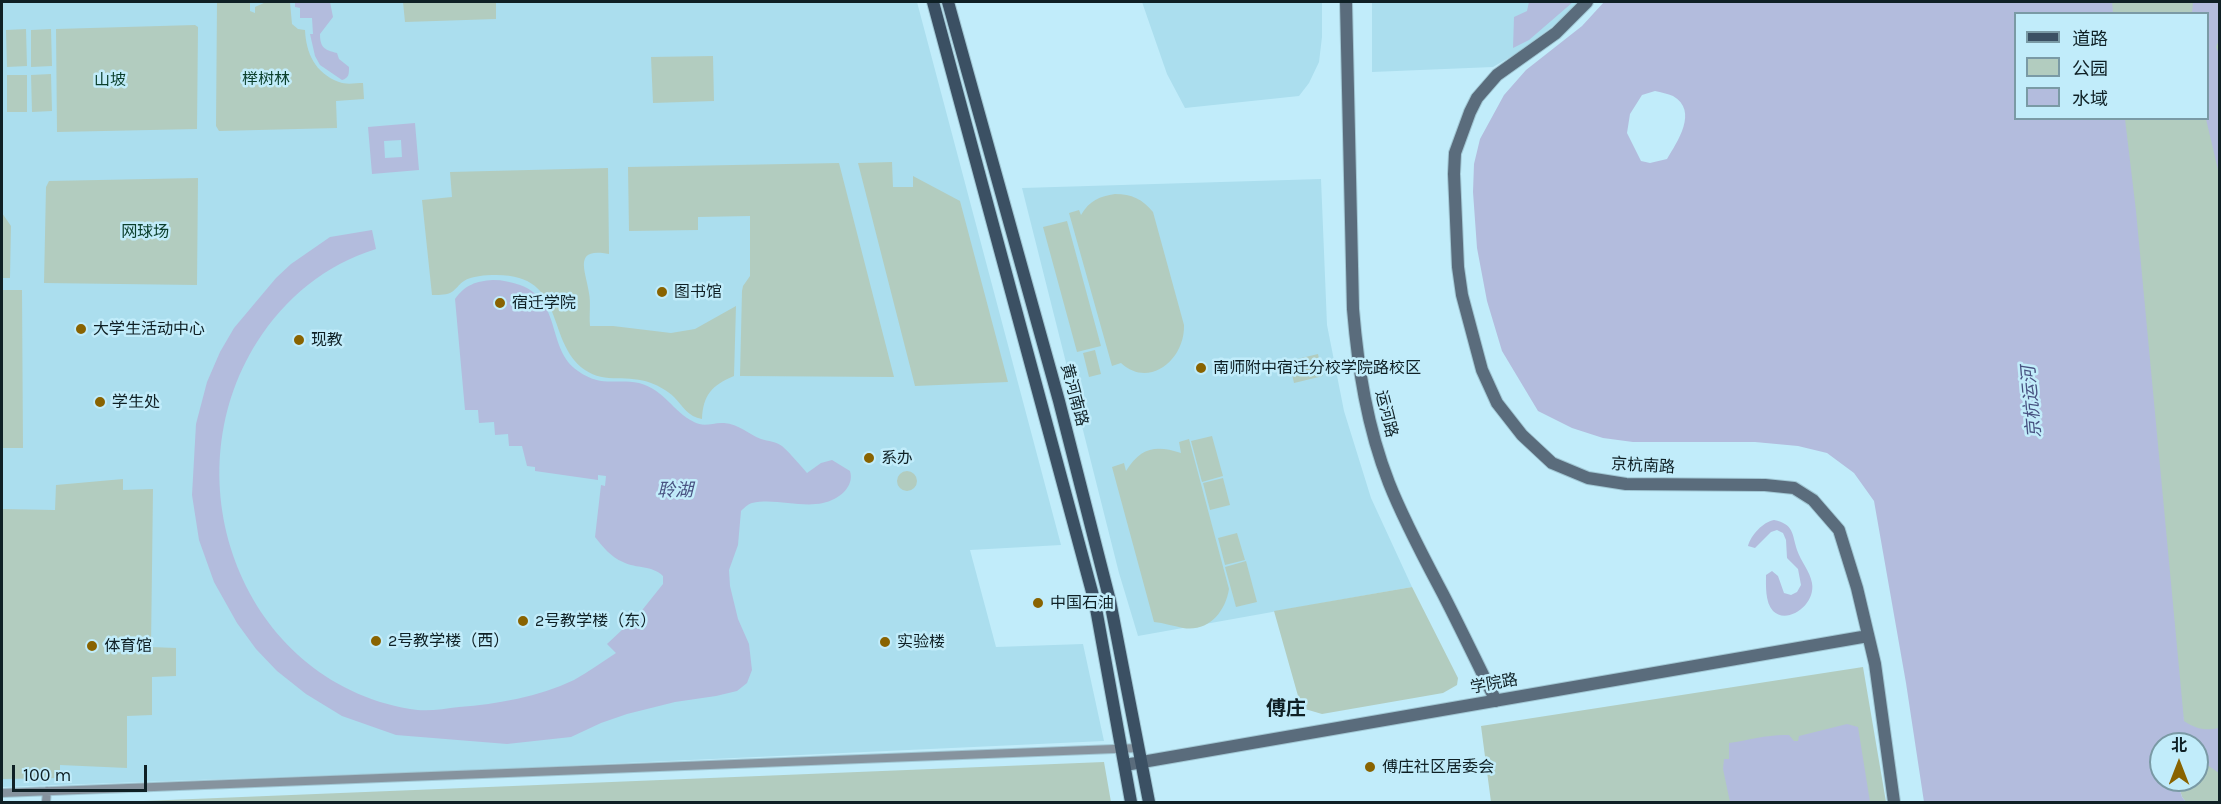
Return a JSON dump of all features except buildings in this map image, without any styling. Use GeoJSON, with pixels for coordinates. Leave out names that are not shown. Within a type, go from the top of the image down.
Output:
{"type":"FeatureCollection","features":[{"type":"Feature","properties":{"kind":"main road","name":"黄河南路"},"geometry":{"type":"LineString","coordinates":[[933,2],[1095,603],[1131,802]]}},
{"type":"Feature","properties":{"kind":"main road","name":"黄河南路"},"geometry":{"type":"LineString","coordinates":[[948,2],[1056,390],[1102,568],[1149,802]]}},
{"type":"Feature","properties":{"kind":"street","name":"运河路"},"geometry":{"type":"LineString","coordinates":[[1346,2],[1353,309],[1363,388],[1374,437],[1389,482],[1408,527],[1496,701]]}},
{"type":"Feature","properties":{"kind":"street","name":"京杭南路"},"geometry":{"type":"LineString","coordinates":[[1587,2],[1556,33],[1497,75],[1477,98],[1455,153],[1458,267],[1462,295],[1482,370],[1497,403],[1521,435],[1552,463],[1588,478],[1626,484],[1765,485],[1794,488],[1813,500],[1839,530],[1857,588],[1875,664],[1894,802]]}},
{"type":"Feature","properties":{"kind":"street","name":"学院路"},"geometry":{"type":"LineString","coordinates":[[1125,765],[1868,636]]}},
{"type":"Feature","properties":{"kind":"street"},"geometry":{"type":"LineString","coordinates":[[2,793],[1139,748]]}},
{"type":"Feature","properties":{"kind":"street"},"geometry":{"type":"LineString","coordinates":[[46,802],[47,791]]}},
{"type":"Feature","properties":{"kind":"shaded area","name":"宿迁学院"},"geometry":{"type":"Polygon","coordinates":[[[2,2],[917,2],[1061,545],[970,550],[996,647],[1083,644],[1104,741],[473,770],[2,787],[2,2]]]}},
{"type":"Feature","properties":{"kind":"shaded area"},"geometry":{"type":"Polygon","coordinates":[[[1142,2],[1322,2],[1319,62],[1309,83],[1299,96],[1185,108],[1167,74],[1142,2]]]}},
{"type":"Feature","properties":{"kind":"shaded area"},"geometry":{"type":"Polygon","coordinates":[[[1372,2],[1579,2],[1519,52],[1493,67],[1372,72],[1372,2]]]}},
{"type":"Feature","properties":{"kind":"shaded area","name":"南师附中宿迁分校学院路校区"},"geometry":{"type":"Polygon","coordinates":[[[1321,179],[1327,325],[1344,411],[1371,498],[1412,587],[1138,636],[1119,573],[1022,188],[1321,179]]]}},
{"type":"Feature","properties":{"kind":"green space","name":"榉树林"},"geometry":{"type":"Polygon","coordinates":[[[217,2],[250,3],[250,11],[255,13],[255,7],[266,2],[290,2],[292,24],[298,29],[305,30],[307,47],[318,68],[339,82],[363,83],[364,99],[336,101],[337,128],[219,131],[216,126],[217,2]]]}},
{"type":"Feature","properties":{"kind":"green space"},"geometry":{"type":"Polygon","coordinates":[[[403,2],[496,2],[496,19],[405,22],[403,2]]]}},
{"type":"Feature","properties":{"kind":"green space"},"geometry":{"type":"Polygon","coordinates":[[[2107,2],[2219,2],[2219,802],[2186,802],[2181,792],[2209,792],[2209,732],[2185,732],[2119,120],[2209,120],[2209,12],[2108,12],[2107,2]]]}},
{"type":"Feature","properties":{"kind":"green space","name":"山坡"},"geometry":{"type":"Polygon","coordinates":[[[195,25],[198,27],[197,129],[57,132],[56,29],[195,25]]]}},
{"type":"Feature","properties":{"kind":"green space"},"geometry":{"type":"Polygon","coordinates":[[[26,29],[27,66],[7,67],[6,30],[26,29]]]}},
{"type":"Feature","properties":{"kind":"green space"},"geometry":{"type":"Polygon","coordinates":[[[51,29],[52,66],[31,67],[31,30],[51,29]]]}},
{"type":"Feature","properties":{"kind":"green space"},"geometry":{"type":"Polygon","coordinates":[[[713,56],[714,101],[653,103],[651,57],[713,56]]]}},
{"type":"Feature","properties":{"kind":"green space"},"geometry":{"type":"Polygon","coordinates":[[[51,74],[52,111],[32,112],[31,75],[51,74]]]}},
{"type":"Feature","properties":{"kind":"green space"},"geometry":{"type":"Polygon","coordinates":[[[7,75],[27,75],[27,112],[7,112],[7,75]]]}},
{"type":"Feature","properties":{"kind":"green space"},"geometry":{"type":"Polygon","coordinates":[[[892,162],[893,187],[913,187],[913,176],[960,201],[1008,382],[915,386],[858,163],[892,162]]]}},
{"type":"Feature","properties":{"kind":"green space"},"geometry":{"type":"Polygon","coordinates":[[[839,163],[894,377],[740,376],[742,291],[750,276],[750,216],[698,217],[698,230],[629,231],[628,167],[839,163]]]}},
{"type":"Feature","properties":{"kind":"green space"},"geometry":{"type":"Polygon","coordinates":[[[608,168],[609,254],[590,254],[584,263],[590,297],[590,326],[613,326],[671,333],[695,329],[736,306],[734,376],[714,387],[710,392],[704,403],[702,419],[689,414],[672,395],[654,384],[643,380],[601,377],[585,370],[572,358],[545,297],[534,285],[518,278],[483,276],[467,279],[450,293],[432,295],[422,200],[452,197],[450,172],[608,168]]]}},
{"type":"Feature","properties":{"kind":"green space","name":"网球场"},"geometry":{"type":"Polygon","coordinates":[[[198,178],[197,285],[44,283],[46,187],[49,181],[198,178]]]}},
{"type":"Feature","properties":{"kind":"green space"},"geometry":{"type":"Polygon","coordinates":[[[1115,194],[1136,198],[1153,212],[1184,325],[1179,349],[1172,359],[1154,372],[1143,373],[1132,370],[1121,363],[1112,366],[1069,213],[1079,210],[1081,215],[1095,200],[1115,194]]]}},
{"type":"Feature","properties":{"kind":"green space"},"geometry":{"type":"Polygon","coordinates":[[[2,213],[11,226],[10,278],[2,278],[2,213]]]}},
{"type":"Feature","properties":{"kind":"green space"},"geometry":{"type":"Polygon","coordinates":[[[1067,221],[1101,346],[1077,352],[1043,227],[1067,221]]]}},
{"type":"Feature","properties":{"kind":"green space"},"geometry":{"type":"Polygon","coordinates":[[[2,290],[22,290],[23,448],[2,448],[2,290]]]}},
{"type":"Feature","properties":{"kind":"green space"},"geometry":{"type":"Polygon","coordinates":[[[1095,350],[1101,374],[1089,377],[1083,353],[1095,350]]]}},
{"type":"Feature","properties":{"kind":"green space"},"geometry":{"type":"Polygon","coordinates":[[[1318,354],[1323,376],[1294,383],[1289,361],[1318,354]]]}},
{"type":"Feature","properties":{"kind":"green space"},"geometry":{"type":"Polygon","coordinates":[[[1212,436],[1223,476],[1202,482],[1191,441],[1212,436]]]}},
{"type":"Feature","properties":{"kind":"green space"},"geometry":{"type":"Polygon","coordinates":[[[1189,439],[1229,589],[1224,606],[1214,619],[1200,627],[1183,628],[1154,622],[1112,467],[1124,463],[1126,471],[1137,457],[1150,450],[1164,449],[1181,453],[1179,442],[1189,439]]]}},
{"type":"Feature","properties":{"kind":"green space"},"geometry":{"type":"Polygon","coordinates":[[[907,471],[914,474],[917,481],[914,488],[907,491],[900,488],[897,481],[900,474],[907,471]]]}},
{"type":"Feature","properties":{"kind":"green space"},"geometry":{"type":"Polygon","coordinates":[[[1223,478],[1230,505],[1210,510],[1203,483],[1223,478]]]}},
{"type":"Feature","properties":{"kind":"green space"},"geometry":{"type":"Polygon","coordinates":[[[123,479],[123,490],[153,489],[151,647],[176,648],[176,676],[152,677],[152,715],[127,716],[127,768],[60,765],[60,778],[2,779],[2,509],[55,510],[56,485],[123,479]]]}},
{"type":"Feature","properties":{"kind":"green space"},"geometry":{"type":"Polygon","coordinates":[[[1237,533],[1245,560],[1225,565],[1218,538],[1237,533]]]}},
{"type":"Feature","properties":{"kind":"green space"},"geometry":{"type":"Polygon","coordinates":[[[1246,561],[1257,602],[1236,607],[1225,567],[1246,561]]]}},
{"type":"Feature","properties":{"kind":"green space"},"geometry":{"type":"Polygon","coordinates":[[[1412,587],[1458,678],[1457,685],[1443,693],[1322,714],[1305,709],[1300,703],[1274,611],[1412,587]]]}},
{"type":"Feature","properties":{"kind":"green space"},"geometry":{"type":"Polygon","coordinates":[[[1863,667],[1886,802],[1491,802],[1481,726],[1863,667]]]}},
{"type":"Feature","properties":{"kind":"green space"},"geometry":{"type":"Polygon","coordinates":[[[1104,762],[1111,802],[119,802],[1104,762]]]}},
{"type":"Feature","properties":{"kind":"water"},"geometry":{"type":"Polygon","coordinates":[[[295,2],[330,2],[333,17],[320,34],[321,42],[326,49],[337,53],[339,59],[349,67],[349,74],[346,78],[342,80],[320,65],[315,56],[310,34],[313,34],[312,18],[300,18],[300,8],[295,7],[295,2]]]}},
{"type":"Feature","properties":{"kind":"water"},"geometry":{"type":"Polygon","coordinates":[[[1529,2],[1573,2],[1529,40],[1513,48],[1514,17],[1527,11],[1529,2]]]}},
{"type":"Feature","properties":{"kind":"water","name":"京杭运河"},"geometry":{"type":"Polygon","coordinates":[[[1604,2],[2112,2],[2113,12],[2014,12],[2014,120],[2125,120],[2136,211],[2184,721],[2201,729],[2219,728],[2219,773],[2209,766],[2209,732],[2149,732],[2149,792],[2181,792],[2186,802],[1924,802],[1874,501],[1854,473],[1827,453],[1798,446],[1755,442],[1633,442],[1603,438],[1572,428],[1538,411],[1502,351],[1487,301],[1477,248],[1473,192],[1474,164],[1480,139],[1504,95],[1526,70],[1582,26],[1604,2]],[[1655,91],[1642,95],[1630,114],[1627,133],[1641,161],[1650,163],[1667,159],[1684,127],[1685,118],[1681,102],[1673,96],[1655,91]]]}},
{"type":"Feature","properties":{"kind":"water"},"geometry":{"type":"Polygon","coordinates":[[[2193,2],[2219,2],[2219,40],[2216,47],[2220,56],[2219,174],[2206,120],[2209,120],[2209,12],[2192,12],[2193,2]]]}},
{"type":"Feature","properties":{"kind":"water"},"geometry":{"type":"Polygon","coordinates":[[[415,123],[419,170],[372,174],[368,127],[415,123]],[[401,140],[384,141],[385,158],[402,157],[401,140]]]}},
{"type":"Feature","properties":{"kind":"water","name":"聆湖"},"geometry":{"type":"Polygon","coordinates":[[[372,230],[376,249],[323,274],[280,311],[257,342],[231,396],[220,454],[222,512],[238,567],[265,617],[303,659],[352,691],[416,710],[434,710],[518,699],[574,680],[616,653],[607,644],[639,614],[663,584],[663,576],[654,570],[619,560],[607,551],[595,537],[601,485],[605,486],[606,476],[598,475],[598,480],[535,471],[535,467],[527,466],[522,446],[509,446],[508,434],[495,435],[494,422],[479,423],[478,410],[465,410],[455,299],[467,287],[481,281],[504,281],[534,292],[543,302],[549,313],[561,351],[568,362],[587,376],[602,381],[630,382],[648,386],[694,422],[702,425],[729,424],[780,445],[807,473],[821,463],[832,460],[850,471],[848,487],[839,496],[829,501],[815,504],[761,502],[746,506],[741,511],[738,545],[729,570],[730,586],[738,619],[749,644],[752,670],[747,683],[737,691],[675,702],[627,714],[571,737],[507,744],[396,735],[342,716],[306,694],[277,671],[256,649],[237,623],[214,582],[199,540],[192,495],[196,424],[207,382],[234,328],[276,278],[291,264],[330,237],[372,230]]]}},
{"type":"Feature","properties":{"kind":"water"},"geometry":{"type":"Polygon","coordinates":[[[1774,520],[1785,524],[1791,530],[1812,583],[1810,599],[1799,611],[1786,616],[1773,611],[1767,599],[1766,589],[1766,575],[1772,571],[1778,576],[1784,593],[1791,595],[1797,592],[1801,585],[1798,569],[1787,558],[1786,540],[1783,533],[1777,530],[1771,532],[1755,548],[1748,546],[1758,530],[1774,520]]]}},
{"type":"Feature","properties":{"kind":"water"},"geometry":{"type":"Polygon","coordinates":[[[1847,724],[1858,727],[1870,802],[1730,802],[1723,769],[1724,759],[1729,759],[1729,743],[1782,735],[1789,735],[1794,741],[1798,741],[1799,736],[1847,724]]]}},
{"type":"Feature","properties":{"kind":"place","name":"图书馆"},"geometry":{"type":"Point","coordinates":[662,292]}},
{"type":"Feature","properties":{"kind":"place","name":"宿迁学院"},"geometry":{"type":"Point","coordinates":[500,303]}},
{"type":"Feature","properties":{"kind":"place","name":"大学生活动中心"},"geometry":{"type":"Point","coordinates":[81,329]}},
{"type":"Feature","properties":{"kind":"place","name":"现教"},"geometry":{"type":"Point","coordinates":[299,340]}},
{"type":"Feature","properties":{"kind":"place","name":"南师附中宿迁分校学院路校区"},"geometry":{"type":"Point","coordinates":[1201,368]}},
{"type":"Feature","properties":{"kind":"place","name":"学生处"},"geometry":{"type":"Point","coordinates":[100,402]}},
{"type":"Feature","properties":{"kind":"place","name":"系办"},"geometry":{"type":"Point","coordinates":[869,458]}},
{"type":"Feature","properties":{"kind":"place","name":"中国石油"},"geometry":{"type":"Point","coordinates":[1038,603]}},
{"type":"Feature","properties":{"kind":"place","name":"2号教学楼（东）"},"geometry":{"type":"Point","coordinates":[523,621]}},
{"type":"Feature","properties":{"kind":"place","name":"2号教学楼（西）"},"geometry":{"type":"Point","coordinates":[376,641]}},
{"type":"Feature","properties":{"kind":"place","name":"实验楼"},"geometry":{"type":"Point","coordinates":[885,642]}},
{"type":"Feature","properties":{"kind":"place","name":"体育馆"},"geometry":{"type":"Point","coordinates":[92,646]}},
{"type":"Feature","properties":{"kind":"place","name":"傅庄社区居委会"},"geometry":{"type":"Point","coordinates":[1370,767]}},
{"type":"Feature","properties":{"kind":"district","name":"傅庄"},"geometry":{"type":"Point","coordinates":[1286,709]}}]}
